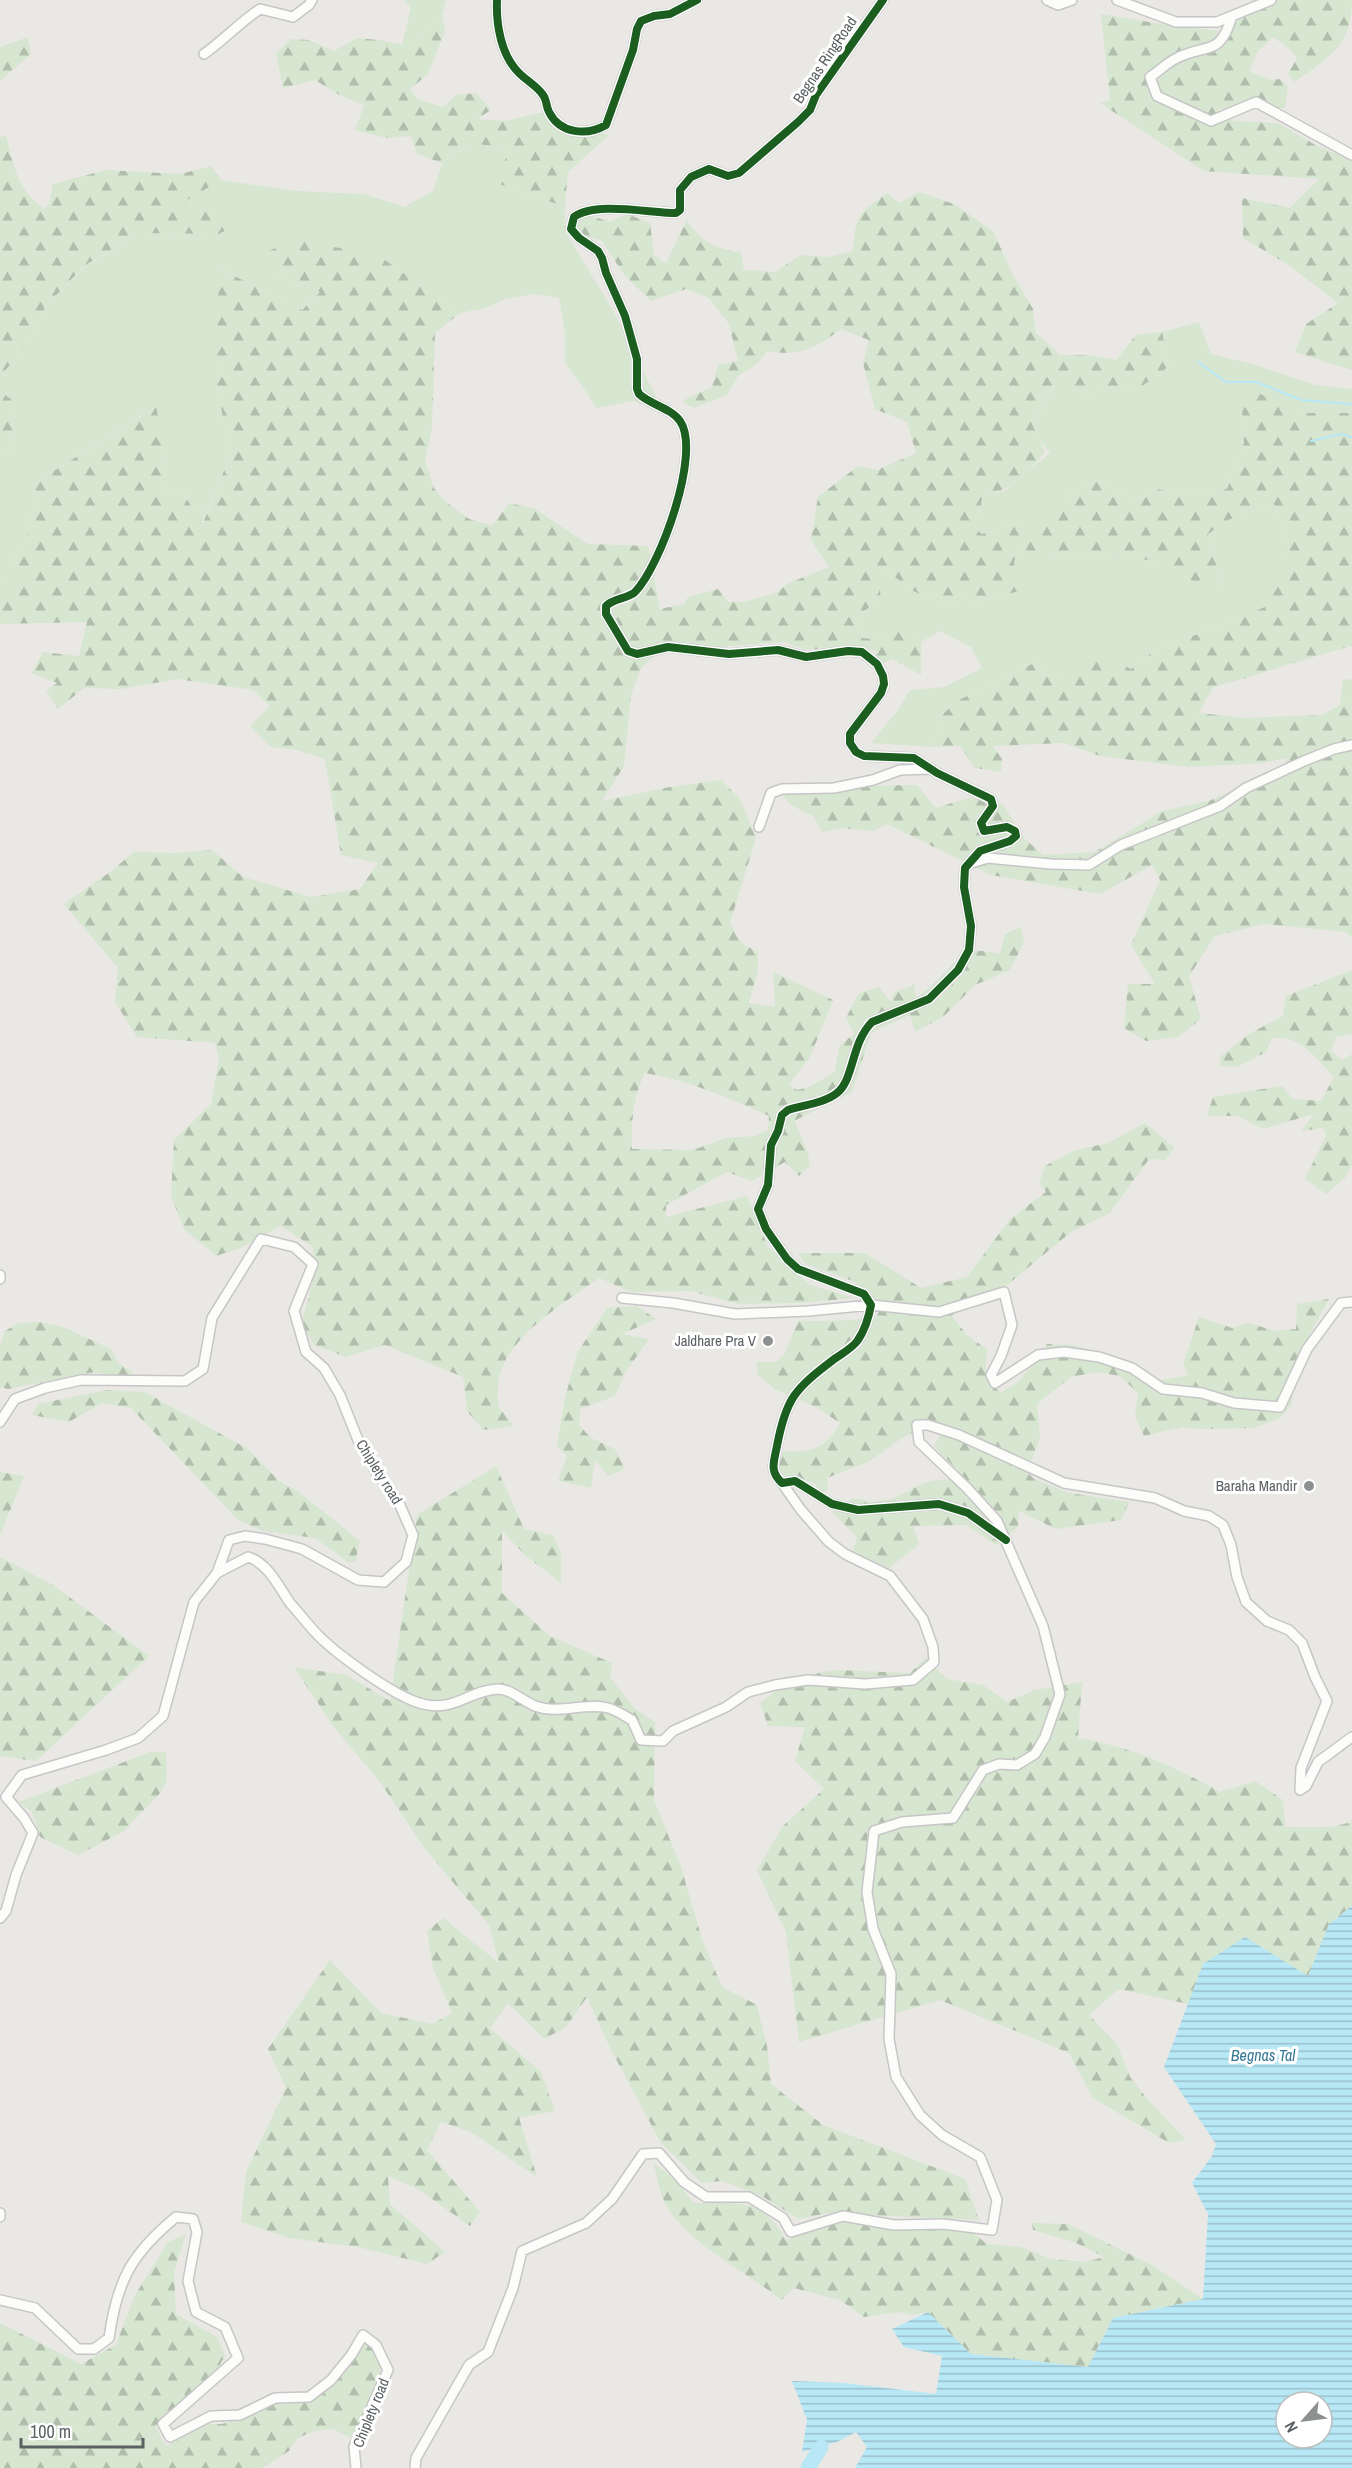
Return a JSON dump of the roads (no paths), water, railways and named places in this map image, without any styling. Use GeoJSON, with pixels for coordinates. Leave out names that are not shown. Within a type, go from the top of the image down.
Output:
{"type":"FeatureCollection","features":[{"type":"Feature","properties":{"kind":"street"},"geometry":{"type":"LineString","coordinates":[[204,54],[225,39],[243,20],[260,9],[293,17],[312,0]]}},
{"type":"Feature","properties":{"kind":"street"},"geometry":{"type":"LineString","coordinates":[[497,0],[500,37],[508,60],[545,97],[550,114],[565,128],[583,132],[595,131],[606,125],[641,21],[654,16],[670,14],[697,0]]}},
{"type":"Feature","properties":{"kind":"street"},"geometry":{"type":"LineString","coordinates":[[1047,0],[1058,5],[1072,0]]}},
{"type":"Feature","properties":{"kind":"street"},"geometry":{"type":"LineString","coordinates":[[1117,0],[1176,22],[1217,22],[1271,0]]}},
{"type":"Feature","properties":{"kind":"street","name":"Begnas RingRoad"},"geometry":{"type":"LineString","coordinates":[[878,2],[816,95],[810,110],[739,173],[728,176],[709,169],[692,177],[680,190],[680,210],[676,213],[631,209],[586,210],[574,217],[571,229],[579,238],[598,250],[625,316],[638,367],[637,389],[639,394],[676,416],[685,428],[687,439],[681,488],[666,534],[655,558],[634,592],[606,606],[606,614],[628,651],[637,654],[668,646],[715,653],[778,650],[806,657],[848,651],[862,652],[877,664],[884,684],[881,693],[850,734],[850,743],[856,752],[864,756],[906,756],[922,762],[961,786],[987,795],[991,799],[993,806],[981,824],[984,831],[1007,827],[1015,831],[1016,836],[1010,841],[980,851],[968,864]]}},
{"type":"Feature","properties":{"kind":"street"},"geometry":{"type":"LineString","coordinates":[[1232,16],[1226,36],[1210,49],[1177,58],[1150,77],[1157,96],[1211,121],[1256,102],[1352,155]]}},
{"type":"Feature","properties":{"kind":"street"},"geometry":{"type":"LineString","coordinates":[[871,1305],[864,1294],[798,1269],[766,1229],[758,1209],[768,1185],[771,1145],[784,1112],[830,1098],[842,1089],[847,1080],[859,1039],[872,1022],[929,999],[958,970],[969,950],[971,926],[963,873],[968,864],[988,858],[1089,865],[1121,845],[1220,806],[1246,788],[1304,761],[1334,749],[1352,745]]}},
{"type":"Feature","properties":{"kind":"street"},"geometry":{"type":"LineString","coordinates":[[759,827],[771,793],[782,789],[834,788],[873,780],[900,770],[931,769]]}},
{"type":"Feature","properties":{"kind":"street","name":"Chiplety road"},"geometry":{"type":"LineString","coordinates":[[0,1422],[15,1399],[45,1388],[81,1380],[185,1381],[203,1369],[212,1318],[261,1239],[294,1246],[313,1264],[294,1311],[306,1352],[324,1368],[340,1395],[358,1440],[376,1472],[399,1503],[413,1535],[406,1562],[384,1582],[358,1580],[302,1549],[245,1536],[229,1539],[217,1573],[194,1602],[163,1716],[138,1738],[22,1775],[6,1797],[24,1818],[33,1833],[16,1875],[6,1911],[0,1918]]}},
{"type":"Feature","properties":{"kind":"street"},"geometry":{"type":"LineString","coordinates":[[622,1298],[673,1303],[735,1314],[808,1311],[871,1305],[939,1312],[1004,1292],[1012,1325],[1001,1356],[991,1375],[995,1383],[1038,1355],[1064,1352],[1099,1357],[1131,1368],[1163,1389],[1202,1393],[1234,1403],[1280,1407],[1307,1349],[1341,1303],[1352,1302]]}},
{"type":"Feature","properties":{"kind":"street"},"geometry":{"type":"LineString","coordinates":[[217,1573],[248,1557],[256,1559],[316,1633],[338,1653],[374,1679],[424,1704],[452,1705],[484,1691],[501,1689],[535,1706],[557,1710],[608,1708],[632,1720],[641,1740],[663,1741],[673,1731],[726,1707],[748,1692],[775,1685],[808,1680],[865,1684],[913,1680],[934,1662],[933,1647],[923,1619],[890,1576],[845,1554],[829,1542],[775,1476],[772,1467],[780,1428],[790,1398],[812,1375],[854,1344],[862,1332],[871,1305]]}},
{"type":"Feature","properties":{"kind":"street"},"geometry":{"type":"LineString","coordinates":[[415,2468],[416,2458],[470,2365],[488,2352],[513,2288],[522,2251],[586,2223],[612,2199],[642,2154],[659,2153],[684,2182],[706,2197],[749,2197],[783,2218],[791,2232],[843,2216],[894,2225],[943,2224],[992,2230],[997,2200],[980,2157],[942,2135],[920,2115],[896,2076],[889,2039],[891,1974],[873,1929],[867,1892],[874,1831],[902,1822],[953,1818],[983,1770],[999,1764],[1017,1765],[1035,1754],[1045,1737],[1060,1694],[1043,1626],[997,1521],[919,1442],[917,1425],[928,1425],[959,1435],[1064,1483],[1155,1498],[1184,1511],[1209,1516],[1223,1525],[1231,1545],[1237,1577],[1246,1602],[1267,1622],[1289,1630],[1302,1643],[1327,1701],[1301,1768],[1300,1790],[1306,1786],[1318,1762],[1352,1737]]}},
{"type":"Feature","properties":{"kind":"street"},"geometry":{"type":"LineString","coordinates":[[782,1483],[795,1481],[832,1504],[858,1510],[939,1504],[968,1513],[1006,1540]]}},
{"type":"Feature","properties":{"kind":"street","name":"Chiplety road"},"geometry":{"type":"LineString","coordinates":[[0,2300],[35,2308],[78,2349],[94,2349],[109,2338],[113,2305],[135,2257],[155,2234],[176,2217],[193,2219],[197,2232],[188,2281],[196,2312],[225,2327],[237,2358],[163,2424],[170,2437],[211,2416],[240,2415],[275,2398],[309,2397],[331,2380],[363,2336],[376,2345],[388,2370],[354,2447],[356,2468]]}},
{"type":"Feature","properties":{"kind":"water","name":"Begnas Tal"},"geometry":{"type":"Polygon","coordinates":[[[1352,1906],[1352,2468],[855,2468],[867,2447],[856,2432],[837,2442],[802,2452],[807,2420],[792,2381],[845,2383],[936,2394],[942,2356],[904,2347],[892,2329],[928,2312],[971,2354],[1088,2367],[1113,2318],[1203,2299],[1208,2214],[1192,2183],[1212,2156],[1216,2144],[1164,2067],[1203,1964],[1245,1937],[1308,1976],[1329,1924],[1352,1906]]]}},
{"type":"Feature","properties":{"kind":"waterway"},"geometry":{"type":"LineString","coordinates":[[1198,362],[1226,382],[1256,382],[1301,400],[1352,404]]}},
{"type":"Feature","properties":{"kind":"waterway"},"geometry":{"type":"LineString","coordinates":[[1311,441],[1342,434],[1352,437]]}},
{"type":"Feature","properties":{"kind":"waterway"},"geometry":{"type":"LineString","coordinates":[[808,2468],[821,2447]]}},
{"type":"Feature","properties":{"kind":"place","name":"Jaldhare Pra V"},"geometry":{"type":"Point","coordinates":[768,1341]}},
{"type":"Feature","properties":{"kind":"place","name":"Baraha Mandir"},"geometry":{"type":"Point","coordinates":[1309,1486]}}]}
